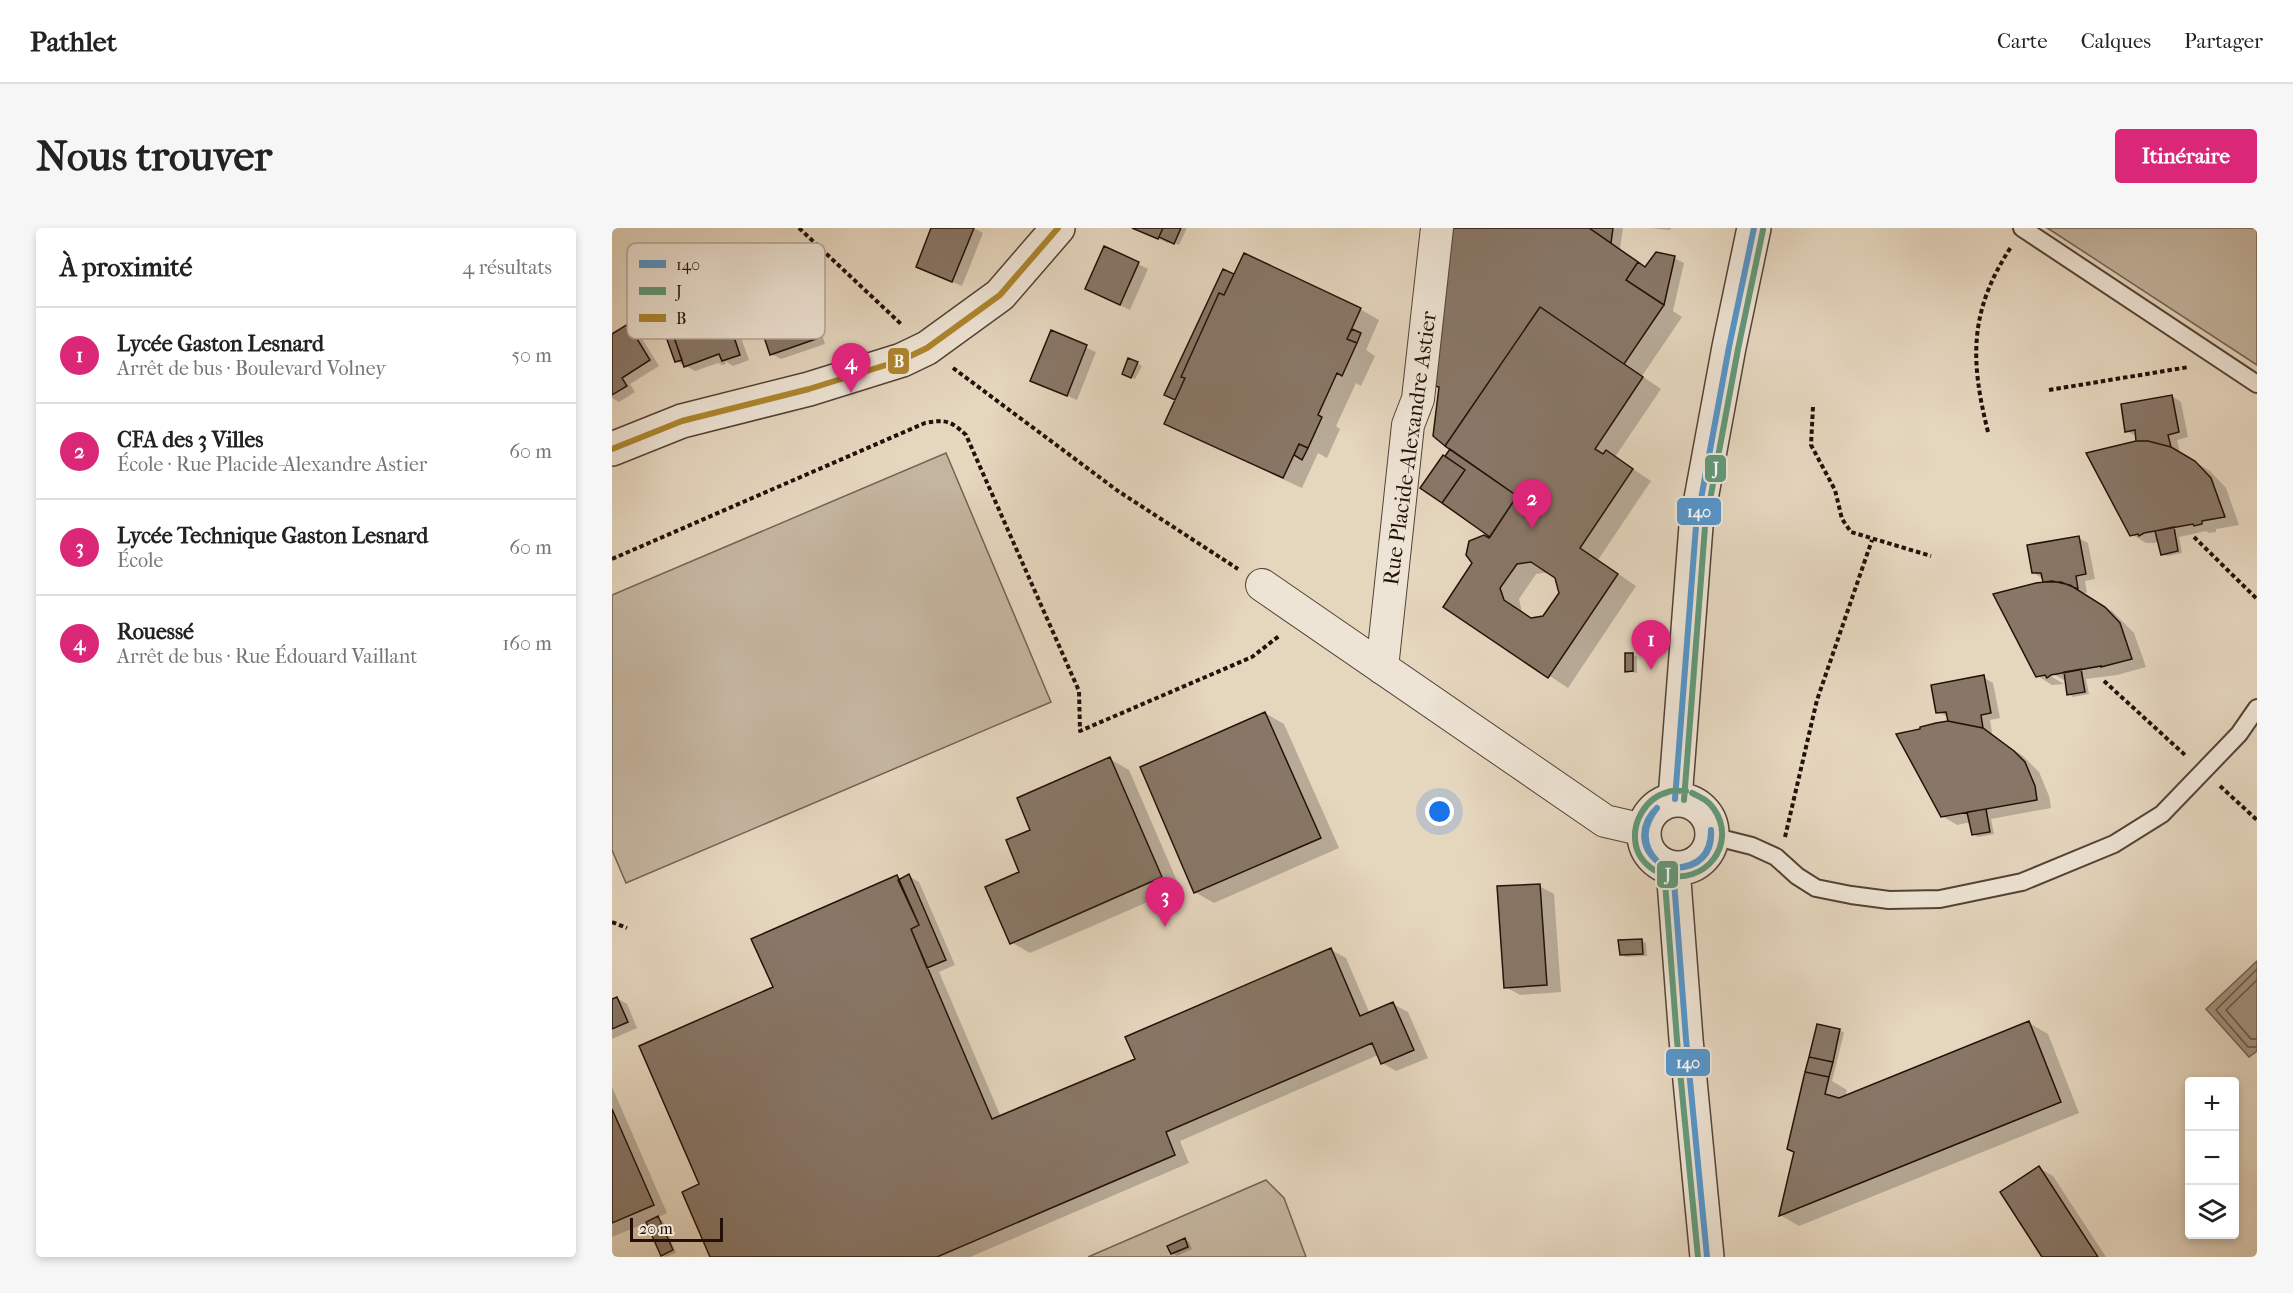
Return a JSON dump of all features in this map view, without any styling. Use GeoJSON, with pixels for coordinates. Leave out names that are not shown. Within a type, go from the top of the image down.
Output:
{"type":"FeatureCollection","features":[{"type":"Feature","properties":{"kind":"street","name":"Rue Placide-Alexandre Astier"},"geometry":{"type":"LineString","coordinates":[[1382,668],[1408,425],[1418,399],[1437,228]]}},
{"type":"Feature","properties":{"kind":"street"},"geometry":{"type":"LineString","coordinates":[[1675,799],[1696,526],[1729,347],[1754,228]]}},
{"type":"Feature","properties":{"kind":"street"},"geometry":{"type":"LineString","coordinates":[[612,449],[682,421],[809,389],[902,360],[927,348],[1000,295],[1050,231]]}},
{"type":"Feature","properties":{"kind":"street"},"geometry":{"type":"LineString","coordinates":[[1262,585],[1605,821],[1644,830]]}},
{"type":"Feature","properties":{"kind":"street"},"geometry":{"type":"LineString","coordinates":[[1675,799],[1687,800],[1698,805],[1706,814],[1711,825],[1710,848],[1695,864],[1684,868],[1673,868],[1654,859],[1648,851],[1644,830],[1647,819],[1654,809],[1664,802],[1675,799]]}},
{"type":"Feature","properties":{"kind":"street"},"geometry":{"type":"LineString","coordinates":[[1673,868],[1686,1040],[1707,1257]]}},
{"type":"Feature","properties":{"kind":"lane"},"geometry":{"type":"LineString","coordinates":[[2023,229],[2257,384]]}},
{"type":"Feature","properties":{"kind":"lane"},"geometry":{"type":"LineString","coordinates":[[1712,836],[1752,846],[1776,856],[1797,876],[1816,888],[1851,896],[1889,900],[1940,899],[2022,882],[2114,844],[2162,814],[2239,734],[2257,708]]}},
{"type":"Feature","properties":{"kind":"path"},"geometry":{"type":"LineString","coordinates":[[799,228],[815,243]]}},
{"type":"Feature","properties":{"kind":"path"},"geometry":{"type":"LineString","coordinates":[[1988,432],[1978,395],[1975,357],[1978,321],[1991,281],[2023,229]]}},
{"type":"Feature","properties":{"kind":"path"},"geometry":{"type":"LineString","coordinates":[[825,252],[927,348],[1118,491],[1262,585]]}},
{"type":"Feature","properties":{"kind":"path"},"geometry":{"type":"LineString","coordinates":[[2049,390],[2225,361]]}},
{"type":"Feature","properties":{"kind":"path"},"geometry":{"type":"LineString","coordinates":[[1812,407],[1811,445],[1835,490],[1842,519],[1851,532],[1931,556]]}},
{"type":"Feature","properties":{"kind":"path"},"geometry":{"type":"LineString","coordinates":[[612,559],[926,423],[940,420],[953,423],[966,435],[1079,692],[1080,732],[1252,657],[1275,640],[1298,610]]}},
{"type":"Feature","properties":{"kind":"path"},"geometry":{"type":"LineString","coordinates":[[2194,537],[2257,599]]}},
{"type":"Feature","properties":{"kind":"path"},"geometry":{"type":"LineString","coordinates":[[1776,856],[1788,830],[1804,749],[1817,700],[1872,540]]}},
{"type":"Feature","properties":{"kind":"path"},"geometry":{"type":"LineString","coordinates":[[2104,681],[2257,820]]}},
{"type":"Feature","properties":{"kind":"path"},"geometry":{"type":"LineString","coordinates":[[612,922],[627,928]]}},
{"type":"Feature","properties":{"kind":"shaded area"},"geometry":{"type":"Polygon","coordinates":[[[2047,228],[2257,228],[2257,365],[2052,231],[2047,228]]]}},
{"type":"Feature","properties":{"kind":"shaded area"},"geometry":{"type":"Polygon","coordinates":[[[946,453],[1051,702],[626,883],[612,850],[612,595],[946,453]]]}},
{"type":"Feature","properties":{"kind":"shaded area"},"geometry":{"type":"Polygon","coordinates":[[[1266,1180],[1284,1198],[1306,1257],[1088,1257],[1266,1180]]]}},
{"type":"Feature","properties":{"kind":"water"},"geometry":{"type":"Polygon","coordinates":[[[2257,961],[2257,1051],[2249,1057],[2206,1009],[2257,961]]]}},
{"type":"Feature","properties":{"kind":"building"},"geometry":{"type":"Polygon","coordinates":[[[931,228],[974,228],[952,282],[916,267],[931,228]]]}},
{"type":"Feature","properties":{"kind":"building"},"geometry":{"type":"Polygon","coordinates":[[[1132,228],[1163,228],[1158,239],[1132,228]]]}},
{"type":"Feature","properties":{"kind":"building"},"geometry":{"type":"Polygon","coordinates":[[[1163,228],[1181,228],[1174,244],[1159,237],[1163,228]]]}},
{"type":"Feature","properties":{"kind":"building"},"geometry":{"type":"Polygon","coordinates":[[[1448,228],[1589,228],[1638,262],[1626,280],[1664,305],[1624,364],[1540,307],[1445,446],[1433,436],[1439,387],[1431,385],[1448,228]]]}},
{"type":"Feature","properties":{"kind":"building"},"geometry":{"type":"Polygon","coordinates":[[[1589,228],[1613,228],[1611,243],[1589,228]]]}},
{"type":"Feature","properties":{"kind":"building"},"geometry":{"type":"Polygon","coordinates":[[[1104,246],[1139,262],[1120,305],[1085,289],[1104,246]]]}},
{"type":"Feature","properties":{"kind":"building"},"geometry":{"type":"Polygon","coordinates":[[[1656,252],[1675,256],[1664,305],[1626,280],[1638,262],[1645,267],[1656,252]]]}},
{"type":"Feature","properties":{"kind":"building"},"geometry":{"type":"Polygon","coordinates":[[[1244,253],[1361,308],[1347,339],[1357,343],[1342,376],[1337,373],[1318,415],[1322,417],[1308,448],[1299,444],[1283,478],[1164,424],[1185,378],[1181,377],[1219,293],[1224,295],[1244,253]]]}},
{"type":"Feature","properties":{"kind":"building"},"geometry":{"type":"Polygon","coordinates":[[[1223,269],[1234,274],[1224,295],[1219,293],[1181,377],[1185,378],[1175,400],[1164,395],[1223,269]]]}},
{"type":"Feature","properties":{"kind":"building"},"geometry":{"type":"Polygon","coordinates":[[[1540,307],[1643,377],[1595,449],[1603,454],[1606,450],[1633,469],[1580,548],[1618,574],[1548,678],[1443,607],[1472,563],[1466,555],[1469,541],[1484,535],[1489,538],[1517,496],[1445,446],[1540,307]],[[1531,562],[1517,564],[1500,588],[1504,600],[1531,618],[1543,616],[1559,593],[1555,578],[1531,562]]]}},
{"type":"Feature","properties":{"kind":"building"},"geometry":{"type":"Polygon","coordinates":[[[627,325],[627,339],[637,339],[650,360],[622,378],[627,386],[612,395],[612,334],[627,325]]]}},
{"type":"Feature","properties":{"kind":"building"},"geometry":{"type":"Polygon","coordinates":[[[1352,329],[1361,333],[1357,343],[1347,339],[1352,329]]]}},
{"type":"Feature","properties":{"kind":"building"},"geometry":{"type":"Polygon","coordinates":[[[1051,330],[1087,345],[1067,396],[1030,381],[1051,330]]]}},
{"type":"Feature","properties":{"kind":"building"},"geometry":{"type":"Polygon","coordinates":[[[667,339],[674,339],[682,360],[675,362],[667,339]]]}},
{"type":"Feature","properties":{"kind":"building"},"geometry":{"type":"Polygon","coordinates":[[[675,339],[735,339],[740,355],[722,361],[719,354],[684,367],[675,339]]]}},
{"type":"Feature","properties":{"kind":"building"},"geometry":{"type":"Polygon","coordinates":[[[765,339],[816,339],[770,355],[765,339]]]}},
{"type":"Feature","properties":{"kind":"building"},"geometry":{"type":"Polygon","coordinates":[[[1128,358],[1138,362],[1131,378],[1122,374],[1128,358]]]}},
{"type":"Feature","properties":{"kind":"building"},"geometry":{"type":"Polygon","coordinates":[[[2172,395],[2179,432],[2168,435],[2171,447],[2148,441],[2136,441],[2135,430],[2125,432],[2121,404],[2172,395]]]}},
{"type":"Feature","properties":{"kind":"building"},"geometry":{"type":"Polygon","coordinates":[[[2136,441],[2148,441],[2171,447],[2195,461],[2211,478],[2225,517],[2202,521],[2202,524],[2194,526],[2193,524],[2130,536],[2086,453],[2136,441]]]}},
{"type":"Feature","properties":{"kind":"building"},"geometry":{"type":"Polygon","coordinates":[[[1299,444],[1308,448],[1302,460],[1294,455],[1299,444]]]}},
{"type":"Feature","properties":{"kind":"building"},"geometry":{"type":"Polygon","coordinates":[[[1450,449],[1517,496],[1490,537],[1442,503],[1465,470],[1445,456],[1450,449]]]}},
{"type":"Feature","properties":{"kind":"building"},"geometry":{"type":"Polygon","coordinates":[[[1443,455],[1465,470],[1442,503],[1420,488],[1443,455]]]}},
{"type":"Feature","properties":{"kind":"building"},"geometry":{"type":"Polygon","coordinates":[[[2174,527],[2178,551],[2161,555],[2155,531],[2174,527]]]}},
{"type":"Feature","properties":{"kind":"building"},"geometry":{"type":"Polygon","coordinates":[[[2079,536],[2086,574],[2076,576],[2078,589],[2061,582],[2043,582],[2041,573],[2032,573],[2027,545],[2079,536]]]}},
{"type":"Feature","properties":{"kind":"building"},"geometry":{"type":"Polygon","coordinates":[[[2052,581],[2070,585],[2105,607],[2120,623],[2132,659],[2101,667],[2051,675],[2047,678],[2045,675],[2036,677],[1993,594],[2052,581]]]}},
{"type":"Feature","properties":{"kind":"building"},"geometry":{"type":"Polygon","coordinates":[[[1625,653],[1633,653],[1633,671],[1625,672],[1625,653]]]}},
{"type":"Feature","properties":{"kind":"building"},"geometry":{"type":"Polygon","coordinates":[[[2081,669],[2085,692],[2067,695],[2064,672],[2081,669]]]}},
{"type":"Feature","properties":{"kind":"building"},"geometry":{"type":"Polygon","coordinates":[[[1984,675],[1991,713],[1981,715],[1983,728],[1948,721],[1946,712],[1936,713],[1931,685],[1984,675]]]}},
{"type":"Feature","properties":{"kind":"building"},"geometry":{"type":"Polygon","coordinates":[[[1265,712],[1321,838],[1194,893],[1140,767],[1265,712]]]}},
{"type":"Feature","properties":{"kind":"building"},"geometry":{"type":"Polygon","coordinates":[[[1948,721],[1983,728],[2014,751],[2025,762],[2035,786],[2037,800],[1941,817],[1896,734],[1948,721]]]}},
{"type":"Feature","properties":{"kind":"building"},"geometry":{"type":"Polygon","coordinates":[[[1110,757],[1162,877],[1010,944],[985,887],[1019,872],[1006,840],[1030,830],[1017,798],[1110,757]]]}},
{"type":"Feature","properties":{"kind":"building"},"geometry":{"type":"Polygon","coordinates":[[[1986,809],[1990,832],[1972,835],[1967,812],[1986,809]]]}},
{"type":"Feature","properties":{"kind":"building"},"geometry":{"type":"Polygon","coordinates":[[[909,874],[946,960],[927,968],[911,929],[919,925],[898,880],[909,874]]]}},
{"type":"Feature","properties":{"kind":"building"},"geometry":{"type":"Polygon","coordinates":[[[897,875],[919,925],[911,929],[992,1119],[1135,1059],[1125,1037],[1331,948],[1360,1016],[1393,1002],[1414,1050],[1381,1064],[1372,1043],[1166,1132],[1175,1155],[937,1257],[710,1257],[682,1192],[699,1184],[639,1046],[773,987],[751,939],[897,875]]]}},
{"type":"Feature","properties":{"kind":"building"},"geometry":{"type":"Polygon","coordinates":[[[1540,884],[1547,985],[1504,988],[1497,886],[1540,884]]]}},
{"type":"Feature","properties":{"kind":"building"},"geometry":{"type":"Polygon","coordinates":[[[1642,939],[1643,954],[1620,955],[1618,940],[1642,939]]]}},
{"type":"Feature","properties":{"kind":"building"},"geometry":{"type":"Polygon","coordinates":[[[617,997],[628,1022],[612,1029],[612,999],[617,997]]]}},
{"type":"Feature","properties":{"kind":"building"},"geometry":{"type":"Polygon","coordinates":[[[2029,1021],[2061,1102],[1779,1216],[1794,1152],[1787,1149],[1805,1072],[1829,1077],[1825,1094],[1839,1098],[2029,1021]]]}},
{"type":"Feature","properties":{"kind":"building"},"geometry":{"type":"Polygon","coordinates":[[[1817,1024],[1840,1029],[1833,1062],[1809,1057],[1817,1024]]]}},
{"type":"Feature","properties":{"kind":"building"},"geometry":{"type":"Polygon","coordinates":[[[1809,1057],[1833,1062],[1829,1077],[1805,1072],[1809,1057]]]}},
{"type":"Feature","properties":{"kind":"building"},"geometry":{"type":"Polygon","coordinates":[[[612,1109],[654,1205],[612,1223],[612,1109]]]}},
{"type":"Feature","properties":{"kind":"building"},"geometry":{"type":"Polygon","coordinates":[[[2039,1166],[2098,1257],[2042,1257],[2000,1192],[2039,1166]]]}},
{"type":"Feature","properties":{"kind":"building"},"geometry":{"type":"Polygon","coordinates":[[[658,1216],[673,1250],[661,1256],[646,1222],[658,1216]]]}},
{"type":"Feature","properties":{"kind":"building"},"geometry":{"type":"Polygon","coordinates":[[[1185,1238],[1188,1247],[1171,1254],[1167,1246],[1185,1238]]]}},
{"type":"Feature","properties":{"kind":"transit line","name":"B"},"geometry":{"type":"LineString","coordinates":[[612,449],[682,421],[809,389],[902,360],[927,348],[1000,295],[1058,228]]}},
{"type":"Feature","properties":{"kind":"transit line","name":"140"},"geometry":{"type":"LineString","coordinates":[[1675,799],[1696,526],[1729,347],[1754,228]]}},
{"type":"Feature","properties":{"kind":"transit line","name":"J"},"geometry":{"type":"LineString","coordinates":[[1684,800],[1705,527],[1763,230]]}},
{"type":"Feature","properties":{"kind":"transit line","name":"J"},"geometry":{"type":"LineString","coordinates":[[1686,791],[1672,791],[1660,795],[1646,806],[1638,820],[1635,837],[1637,851],[1646,863],[1663,874],[1678,876],[1692,874],[1713,860],[1719,848],[1722,836],[1720,822],[1714,809],[1707,801],[1692,793]]}},
{"type":"Feature","properties":{"kind":"transit line","name":"140"},"geometry":{"type":"LineString","coordinates":[[1657,808],[1648,820],[1644,834],[1647,848],[1657,861]]}},
{"type":"Feature","properties":{"kind":"transit line","name":"140"},"geometry":{"type":"LineString","coordinates":[[1657,808],[1649,821],[1646,841],[1657,861]]}},
{"type":"Feature","properties":{"kind":"transit line","name":"140"},"geometry":{"type":"LineString","coordinates":[[1675,868],[1690,865],[1702,858],[1709,846],[1711,830]]}},
{"type":"Feature","properties":{"kind":"transit line","name":"140"},"geometry":{"type":"LineString","coordinates":[[1675,868],[1691,865],[1707,853],[1711,830]]}},
{"type":"Feature","properties":{"kind":"transit line","name":"140"},"geometry":{"type":"LineString","coordinates":[[1673,868],[1686,1039],[1707,1257]]}},
{"type":"Feature","properties":{"kind":"transit line","name":"J"},"geometry":{"type":"LineString","coordinates":[[1664,869],[1677,1040],[1698,1257]]}},
{"type":"Feature","properties":{"kind":"place","name":"Rouessé"},"geometry":{"type":"Point","coordinates":[851,393]}},
{"type":"Feature","properties":{"kind":"place","name":"CFA des 3 Villes"},"geometry":{"type":"Point","coordinates":[1532,529]}},
{"type":"Feature","properties":{"kind":"place","name":"Lycée Gaston Lesnard"},"geometry":{"type":"Point","coordinates":[1651,670]}},
{"type":"Feature","properties":{"kind":"place","name":"Lycée Technique Gaston Lesnard"},"geometry":{"type":"Point","coordinates":[1165,927]}}]}
